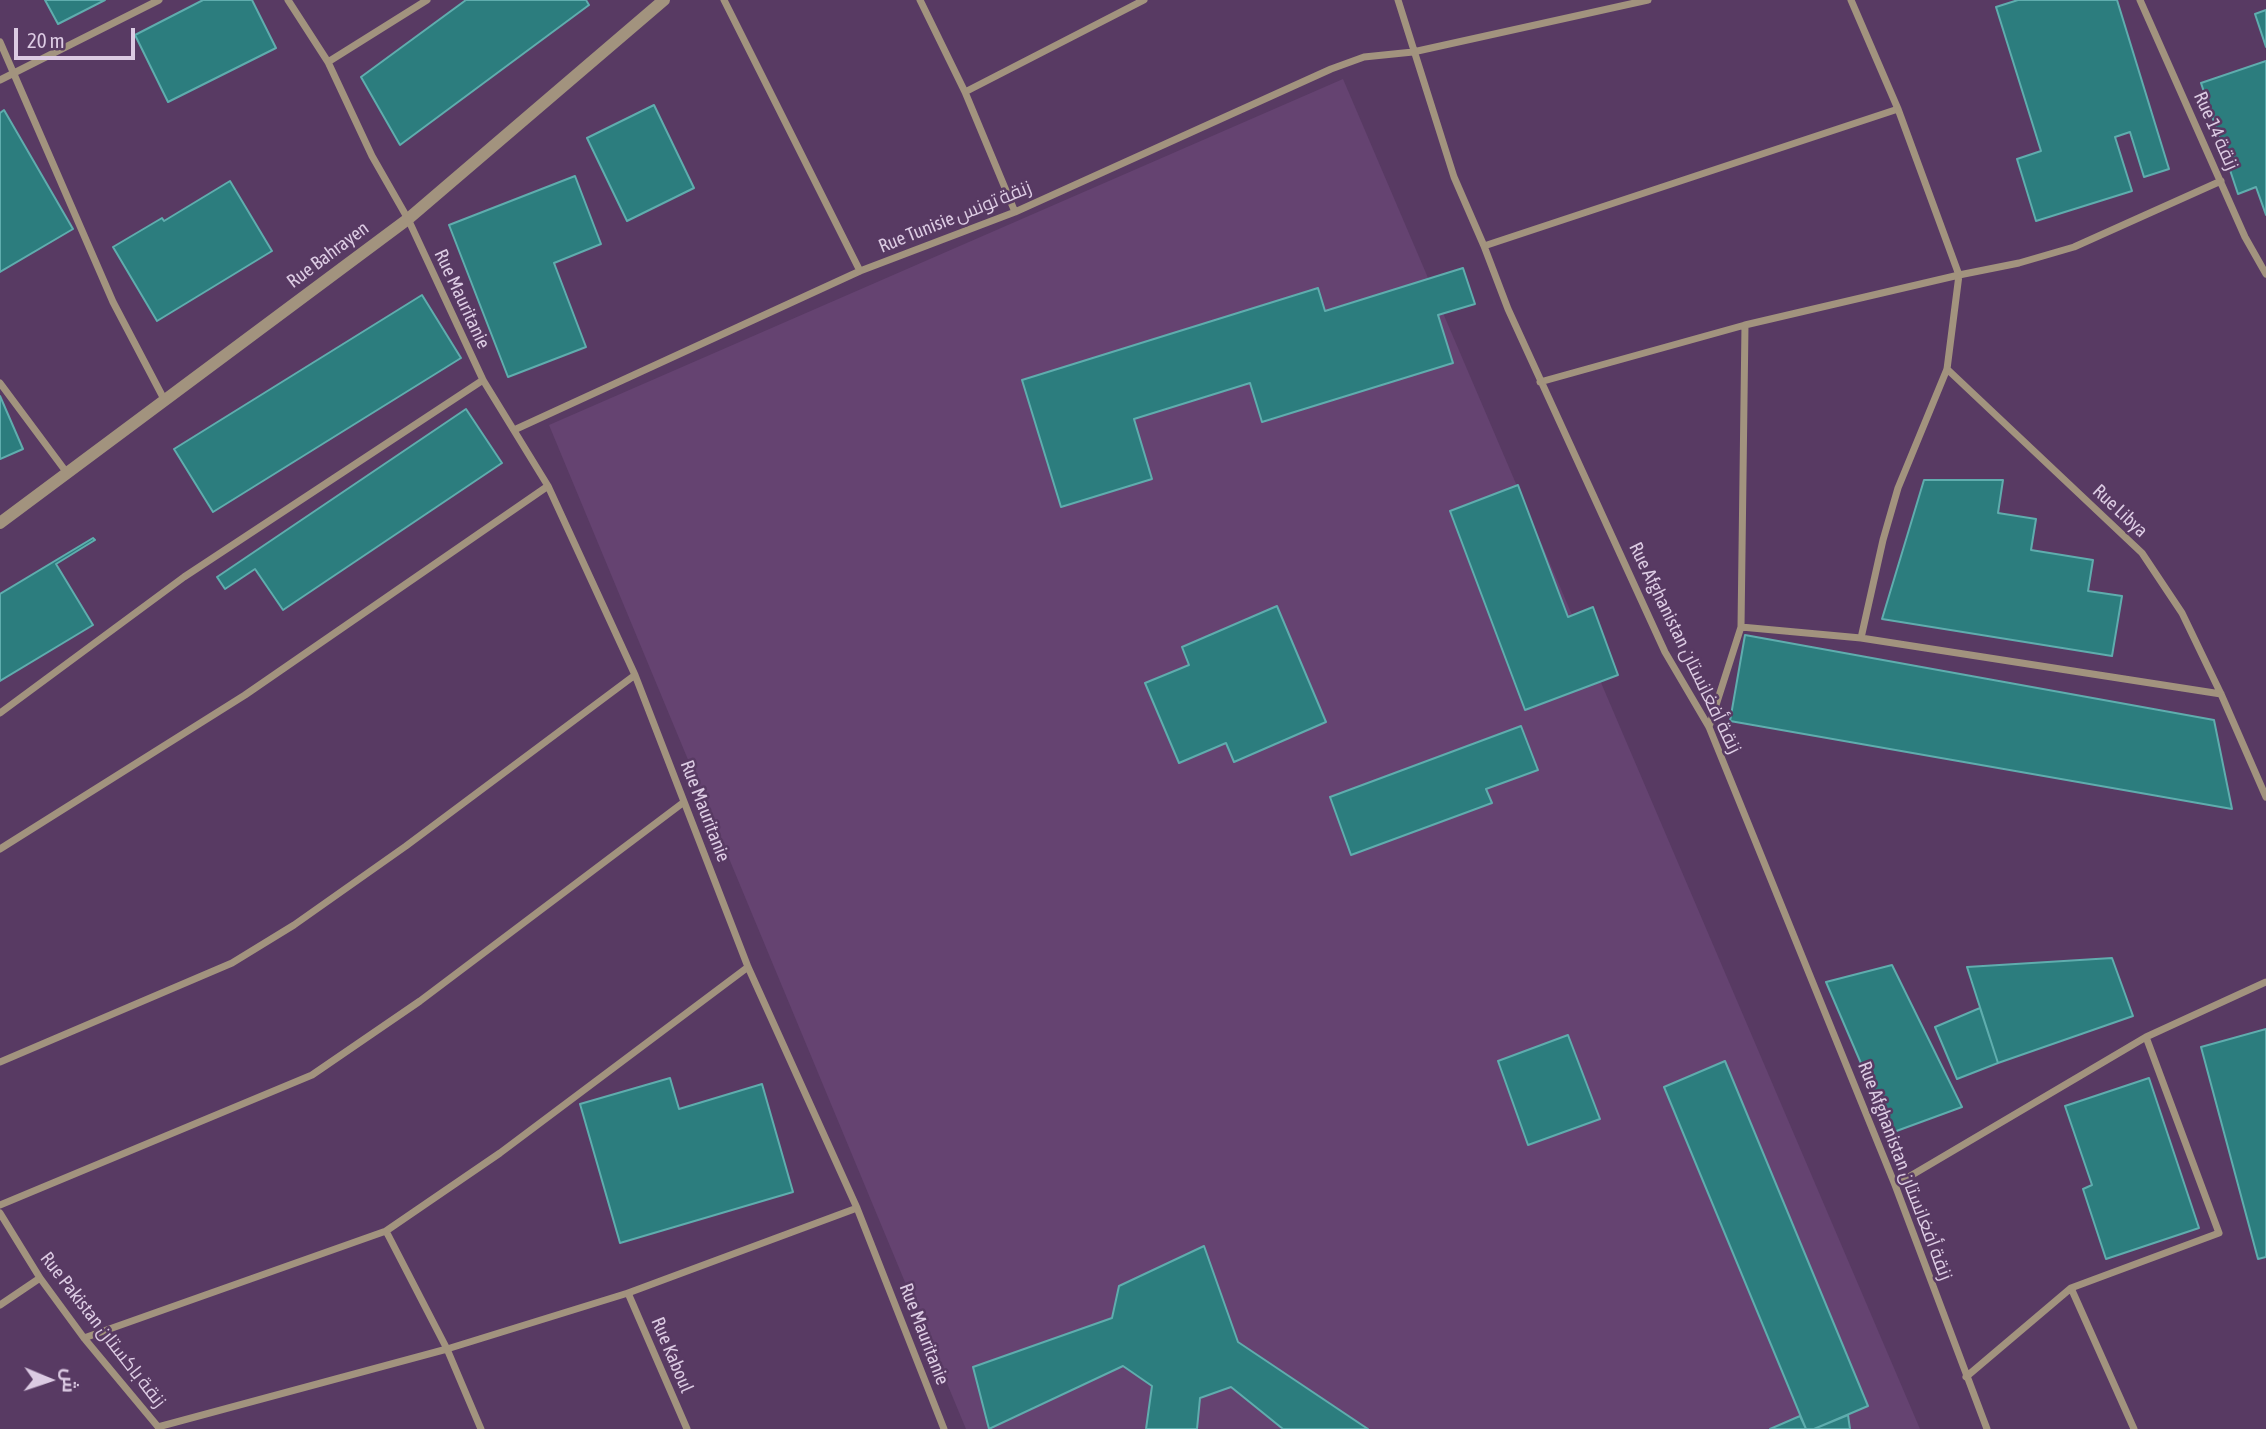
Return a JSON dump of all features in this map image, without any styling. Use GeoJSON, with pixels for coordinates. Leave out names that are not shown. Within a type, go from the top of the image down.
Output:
{"type":"FeatureCollection","features":[{"type":"Feature","properties":{"kind":"street"},"geometry":{"type":"LineString","coordinates":[[0,80],[159,0]]}},
{"type":"Feature","properties":{"kind":"street","name":"Rue Mauritanie"},"geometry":{"type":"LineString","coordinates":[[288,0],[328,62],[372,156],[408,219],[483,380],[548,485],[635,675],[748,967],[857,1208],[944,1429]]}},
{"type":"Feature","properties":{"kind":"street"},"geometry":{"type":"LineString","coordinates":[[328,62],[427,0]]}},
{"type":"Feature","properties":{"kind":"street"},"geometry":{"type":"LineString","coordinates":[[724,0],[860,271]]}},
{"type":"Feature","properties":{"kind":"street"},"geometry":{"type":"LineString","coordinates":[[920,0],[965,92],[1015,212]]}},
{"type":"Feature","properties":{"kind":"street"},"geometry":{"type":"LineString","coordinates":[[965,92],[1144,0]]}},
{"type":"Feature","properties":{"kind":"street","name":"Rue Afghanistan زنقة أفغانستان"},"geometry":{"type":"LineString","coordinates":[[1398,0],[1454,177],[1508,309],[1665,652],[1709,727],[1895,1185],[1987,1429]]}},
{"type":"Feature","properties":{"kind":"street","name":"Rue Tunisie زنقة تونس"},"geometry":{"type":"LineString","coordinates":[[514,430],[860,271],[1015,212],[1331,69],[1364,57],[1413,52],[1648,0]]}},
{"type":"Feature","properties":{"kind":"street"},"geometry":{"type":"LineString","coordinates":[[1851,0],[1898,108],[1959,275],[1947,369],[1898,488],[1883,540],[1861,638]]}},
{"type":"Feature","properties":{"kind":"street","name":"Rue 14 زنقة"},"geometry":{"type":"LineString","coordinates":[[2140,0],[2245,237],[2266,274]]}},
{"type":"Feature","properties":{"kind":"street","name":"Rue Bahrayen"},"geometry":{"type":"LineString","coordinates":[[0,523],[408,219],[656,3]]}},
{"type":"Feature","properties":{"kind":"street"},"geometry":{"type":"LineString","coordinates":[[0,42],[113,302],[165,401]]}},
{"type":"Feature","properties":{"kind":"street"},"geometry":{"type":"LineString","coordinates":[[1484,246],[1898,108]]}},
{"type":"Feature","properties":{"kind":"street"},"geometry":{"type":"LineString","coordinates":[[1540,382],[1745,325],[1959,275],[2019,264],[2074,247],[2221,181]]}},
{"type":"Feature","properties":{"kind":"street"},"geometry":{"type":"LineString","coordinates":[[1709,727],[1741,628],[1745,325]]}},
{"type":"Feature","properties":{"kind":"street","name":"Rue Libya"},"geometry":{"type":"LineString","coordinates":[[1947,369],[2142,553],[2182,613],[2266,797]]}},
{"type":"Feature","properties":{"kind":"street"},"geometry":{"type":"LineString","coordinates":[[0,713],[184,577],[483,380]]}},
{"type":"Feature","properties":{"kind":"street"},"geometry":{"type":"LineString","coordinates":[[0,383],[66,473]]}},
{"type":"Feature","properties":{"kind":"street"},"geometry":{"type":"LineString","coordinates":[[0,849],[245,695],[548,485]]}},
{"type":"Feature","properties":{"kind":"street"},"geometry":{"type":"LineString","coordinates":[[1741,628],[1861,638],[2221,694]]}},
{"type":"Feature","properties":{"kind":"street"},"geometry":{"type":"LineString","coordinates":[[0,1062],[242,957],[294,925],[407,845],[635,675]]}},
{"type":"Feature","properties":{"kind":"street"},"geometry":{"type":"LineString","coordinates":[[0,1206],[312,1074],[420,1001],[684,802]]}},
{"type":"Feature","properties":{"kind":"street"},"geometry":{"type":"LineString","coordinates":[[84,1338],[386,1231],[500,1153],[748,967]]}},
{"type":"Feature","properties":{"kind":"street"},"geometry":{"type":"LineString","coordinates":[[1895,1185],[2146,1037],[2266,982]]}},
{"type":"Feature","properties":{"kind":"street"},"geometry":{"type":"LineString","coordinates":[[1966,1377],[2071,1288],[2219,1233],[2146,1037]]}},
{"type":"Feature","properties":{"kind":"street"},"geometry":{"type":"LineString","coordinates":[[159,1428],[447,1349],[628,1293],[857,1208]]}},
{"type":"Feature","properties":{"kind":"street","name":"Rue Pakistan زنقة باكستان"},"geometry":{"type":"LineString","coordinates":[[0,1213],[40,1278],[84,1338],[159,1428]]}},
{"type":"Feature","properties":{"kind":"street"},"geometry":{"type":"LineString","coordinates":[[386,1231],[447,1349],[481,1429]]}},
{"type":"Feature","properties":{"kind":"street"},"geometry":{"type":"LineString","coordinates":[[0,1305],[40,1278]]}},
{"type":"Feature","properties":{"kind":"street"},"geometry":{"type":"LineString","coordinates":[[2071,1288],[2134,1429]]}},
{"type":"Feature","properties":{"kind":"street","name":"Rue Kaboul"},"geometry":{"type":"LineString","coordinates":[[628,1293],[687,1429]]}},
{"type":"Feature","properties":{"kind":"shaded area"},"geometry":{"type":"Polygon","coordinates":[[[1343,79],[1920,1429],[966,1429],[549,425],[1343,79]]]}},
{"type":"Feature","properties":{"kind":"building"},"geometry":{"type":"Polygon","coordinates":[[[45,0],[105,0],[58,24],[45,0]]]}},
{"type":"Feature","properties":{"kind":"building"},"geometry":{"type":"Polygon","coordinates":[[[203,0],[252,0],[276,48],[168,102],[135,35],[203,0]]]}},
{"type":"Feature","properties":{"kind":"building"},"geometry":{"type":"Polygon","coordinates":[[[466,0],[586,0],[589,5],[400,145],[361,77],[466,0]]]}},
{"type":"Feature","properties":{"kind":"building"},"geometry":{"type":"Polygon","coordinates":[[[2018,0],[2117,0],[2169,169],[2144,177],[2130,132],[2115,137],[2132,191],[2036,221],[2017,159],[2041,151],[1996,7],[2018,0]]]}},
{"type":"Feature","properties":{"kind":"building"},"geometry":{"type":"Polygon","coordinates":[[[2266,10],[2266,47],[2255,14],[2266,10]]]}},
{"type":"Feature","properties":{"kind":"building"},"geometry":{"type":"Polygon","coordinates":[[[2266,61],[2266,215],[2256,187],[2238,194],[2201,83],[2266,61]]]}},
{"type":"Feature","properties":{"kind":"building"},"geometry":{"type":"Polygon","coordinates":[[[654,105],[694,188],[627,221],[587,138],[654,105]]]}},
{"type":"Feature","properties":{"kind":"building"},"geometry":{"type":"Polygon","coordinates":[[[4,110],[73,229],[0,272],[0,113],[4,110]]]}},
{"type":"Feature","properties":{"kind":"building"},"geometry":{"type":"Polygon","coordinates":[[[575,176],[601,244],[554,263],[586,347],[508,377],[449,225],[575,176]]]}},
{"type":"Feature","properties":{"kind":"building"},"geometry":{"type":"Polygon","coordinates":[[[230,181],[272,251],[157,321],[113,247],[162,218],[164,221],[230,181]]]}},
{"type":"Feature","properties":{"kind":"building"},"geometry":{"type":"Polygon","coordinates":[[[1463,268],[1475,304],[1438,315],[1453,363],[1262,422],[1250,383],[1134,419],[1152,479],[1061,507],[1022,380],[1318,288],[1325,311],[1463,268]]]}},
{"type":"Feature","properties":{"kind":"building"},"geometry":{"type":"Polygon","coordinates":[[[422,295],[461,358],[213,512],[174,449],[422,295]]]}},
{"type":"Feature","properties":{"kind":"building"},"geometry":{"type":"Polygon","coordinates":[[[0,396],[23,449],[0,459],[0,396]]]}},
{"type":"Feature","properties":{"kind":"building"},"geometry":{"type":"Polygon","coordinates":[[[466,409],[502,463],[283,610],[255,569],[225,589],[217,577],[466,409]]]}},
{"type":"Feature","properties":{"kind":"building"},"geometry":{"type":"Polygon","coordinates":[[[1924,480],[2003,480],[1998,513],[2036,519],[2031,550],[2093,560],[2088,591],[2122,596],[2112,656],[1882,619],[1924,480]]]}},
{"type":"Feature","properties":{"kind":"building"},"geometry":{"type":"Polygon","coordinates":[[[1518,485],[1568,617],[1593,607],[1618,675],[1525,710],[1450,511],[1518,485]]]}},
{"type":"Feature","properties":{"kind":"building"},"geometry":{"type":"Polygon","coordinates":[[[93,538],[95,540],[56,564],[93,625],[0,681],[0,594],[93,538]]]}},
{"type":"Feature","properties":{"kind":"building"},"geometry":{"type":"Polygon","coordinates":[[[1277,606],[1326,722],[1234,762],[1226,743],[1179,763],[1145,683],[1189,665],[1182,647],[1277,606]]]}},
{"type":"Feature","properties":{"kind":"building"},"geometry":{"type":"Polygon","coordinates":[[[1745,635],[2214,720],[2232,809],[1730,721],[1745,635]]]}},
{"type":"Feature","properties":{"kind":"building"},"geometry":{"type":"Polygon","coordinates":[[[1521,726],[1538,770],[1486,789],[1492,803],[1351,855],[1330,797],[1521,726]]]}},
{"type":"Feature","properties":{"kind":"building"},"geometry":{"type":"Polygon","coordinates":[[[2112,958],[2133,1016],[1998,1063],[1967,967],[2112,958]]]}},
{"type":"Feature","properties":{"kind":"building"},"geometry":{"type":"Polygon","coordinates":[[[1892,965],[1962,1107],[1891,1133],[1826,982],[1892,965]]]}},
{"type":"Feature","properties":{"kind":"building"},"geometry":{"type":"Polygon","coordinates":[[[1980,1008],[1998,1063],[1957,1079],[1935,1027],[1980,1008]]]}},
{"type":"Feature","properties":{"kind":"building"},"geometry":{"type":"Polygon","coordinates":[[[2266,1029],[2266,1257],[2258,1259],[2201,1047],[2266,1029]]]}},
{"type":"Feature","properties":{"kind":"building"},"geometry":{"type":"Polygon","coordinates":[[[1568,1035],[1600,1119],[1528,1145],[1498,1061],[1568,1035]]]}},
{"type":"Feature","properties":{"kind":"building"},"geometry":{"type":"Polygon","coordinates":[[[1725,1061],[1868,1406],[1814,1429],[1806,1429],[1664,1087],[1725,1061]]]}},
{"type":"Feature","properties":{"kind":"building"},"geometry":{"type":"Polygon","coordinates":[[[670,1078],[679,1109],[762,1084],[793,1192],[620,1243],[580,1104],[670,1078]]]}},
{"type":"Feature","properties":{"kind":"building"},"geometry":{"type":"Polygon","coordinates":[[[2149,1078],[2199,1228],[2106,1259],[2083,1189],[2092,1185],[2065,1106],[2149,1078]]]}},
{"type":"Feature","properties":{"kind":"building"},"geometry":{"type":"Polygon","coordinates":[[[1204,1246],[1238,1342],[1368,1429],[1283,1429],[1231,1387],[1200,1398],[1197,1429],[1146,1429],[1152,1386],[1123,1366],[989,1429],[973,1367],[1112,1318],[1119,1286],[1204,1246]]]}},
{"type":"Feature","properties":{"kind":"building"},"geometry":{"type":"Polygon","coordinates":[[[1848,1415],[1850,1429],[1814,1429],[1848,1415]]]}},
{"type":"Feature","properties":{"kind":"building"},"geometry":{"type":"Polygon","coordinates":[[[1800,1416],[1806,1429],[1770,1429],[1800,1416]]]}}]}
